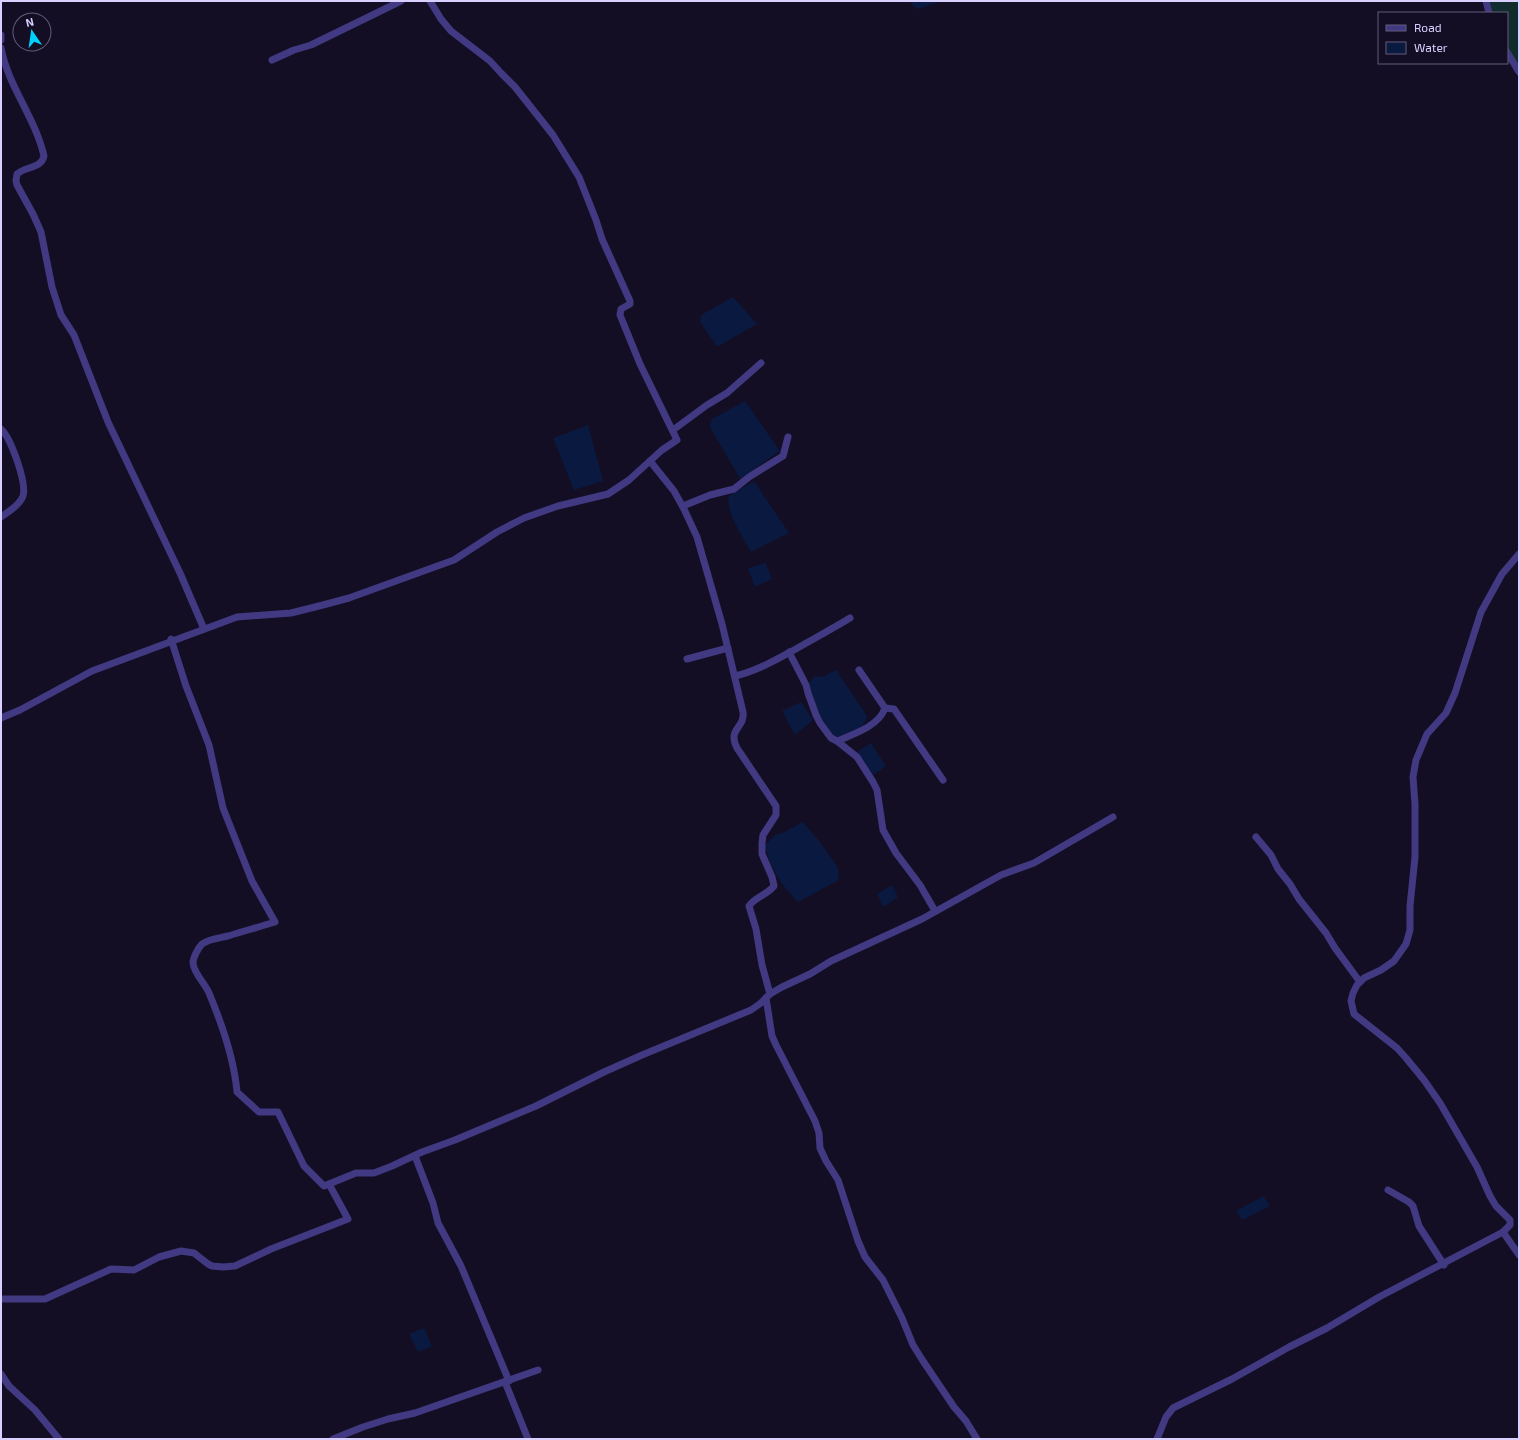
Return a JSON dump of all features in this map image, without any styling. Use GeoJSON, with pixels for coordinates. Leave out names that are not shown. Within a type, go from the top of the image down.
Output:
{"type":"FeatureCollection","features":[{"type":"Feature","properties":{"kind":"street"},"geometry":{"type":"LineString","coordinates":[[272,60],[294,50],[311,45],[401,1]]}},
{"type":"Feature","properties":{"kind":"street"},"geometry":{"type":"LineString","coordinates":[[1,718],[20,710],[92,671],[172,640],[236,618],[291,613],[323,606],[436,568],[454,560],[497,532],[519,521],[558,506],[608,494],[629,480],[662,450],[677,440],[640,364],[620,315],[621,309],[630,304],[630,301],[602,239],[575,168],[546,124],[515,87],[490,61],[451,31],[441,20],[430,1]]}},
{"type":"Feature","properties":{"kind":"street"},"geometry":{"type":"LineString","coordinates":[[1486,1],[1489,12]]}},
{"type":"Feature","properties":{"kind":"street"},"geometry":{"type":"LineString","coordinates":[[1,35],[1,40]]}},
{"type":"Feature","properties":{"kind":"street"},"geometry":{"type":"LineString","coordinates":[[1,48],[2,56],[11,79],[30,117],[44,156],[42,162],[38,165],[20,171],[17,174],[16,181],[41,232],[52,287],[58,308],[61,316],[74,335],[108,422],[180,573],[204,629]]}},
{"type":"Feature","properties":{"kind":"street"},"geometry":{"type":"LineString","coordinates":[[1508,54],[1519,72]]}},
{"type":"Feature","properties":{"kind":"street"},"geometry":{"type":"LineString","coordinates":[[673,430],[707,405],[727,393],[761,363]]}},
{"type":"Feature","properties":{"kind":"street"},"geometry":{"type":"LineString","coordinates":[[1,429],[10,441],[24,488],[23,496],[19,503],[1,518]]}},
{"type":"Feature","properties":{"kind":"street"},"geometry":{"type":"LineString","coordinates":[[683,506],[710,495],[734,489],[749,477],[783,456],[788,437]]}},
{"type":"Feature","properties":{"kind":"street"},"geometry":{"type":"LineString","coordinates":[[650,461],[674,491],[683,506],[697,538],[728,648],[744,717],[734,734],[734,740],[737,748],[776,806],[776,815],[763,835],[762,843],[762,854],[772,877],[774,886],[768,892],[752,902],[749,906],[755,924],[768,996],[772,1036],[815,1122],[819,1133],[820,1148],[838,1180],[858,1241],[866,1257],[883,1280],[902,1318],[913,1345],[954,1408],[966,1421],[977,1439]]}},
{"type":"Feature","properties":{"kind":"street"},"geometry":{"type":"LineString","coordinates":[[1157,1439],[1166,1417],[1173,1408],[1232,1379],[1289,1347],[1327,1328],[1396,1288],[1444,1265],[1503,1232],[1510,1225],[1510,1220],[1496,1206],[1490,1196],[1477,1167],[1440,1103],[1406,1058],[1354,1014],[1351,1001],[1357,985],[1371,974],[1381,970],[1394,961],[1406,944],[1410,930],[1410,906],[1415,857],[1413,777],[1416,760],[1428,734],[1446,713],[1455,693],[1481,612],[1502,574],[1519,554]]}},
{"type":"Feature","properties":{"kind":"street"},"geometry":{"type":"LineString","coordinates":[[735,676],[754,670],[850,618]]}},
{"type":"Feature","properties":{"kind":"street"},"geometry":{"type":"LineString","coordinates":[[172,640],[186,686],[209,745],[223,808],[252,881],[275,922],[209,941],[201,945],[194,957],[193,964],[198,976],[208,991],[223,1031],[236,1075],[238,1092],[259,1112],[278,1112],[304,1166],[324,1186],[356,1172],[374,1173],[536,1106],[642,1054],[751,1010],[768,996],[831,961],[897,932],[1001,875],[1034,863],[1113,817]]}},
{"type":"Feature","properties":{"kind":"street"},"geometry":{"type":"LineString","coordinates":[[687,659],[728,648]]}},
{"type":"Feature","properties":{"kind":"street"},"geometry":{"type":"LineString","coordinates":[[789,652],[806,685],[816,715],[831,738],[857,757],[873,782],[877,790],[883,830],[896,853],[920,884],[935,911]]}},
{"type":"Feature","properties":{"kind":"street"},"geometry":{"type":"LineString","coordinates":[[858,670],[885,708],[894,709],[943,780]]}},
{"type":"Feature","properties":{"kind":"street"},"geometry":{"type":"LineString","coordinates":[[837,741],[862,731],[883,716],[885,708]]}},
{"type":"Feature","properties":{"kind":"street"},"geometry":{"type":"LineString","coordinates":[[1256,837],[1271,855],[1278,869],[1326,933],[1360,982]]}},
{"type":"Feature","properties":{"kind":"street"},"geometry":{"type":"LineString","coordinates":[[415,1156],[433,1203],[438,1223],[461,1266],[528,1439]]}},
{"type":"Feature","properties":{"kind":"street"},"geometry":{"type":"LineString","coordinates":[[1,1299],[46,1299],[111,1268],[134,1270],[159,1257],[181,1251],[194,1253],[212,1266],[235,1266],[271,1249],[348,1219],[329,1184]]}},
{"type":"Feature","properties":{"kind":"street"},"geometry":{"type":"LineString","coordinates":[[1388,1190],[1405,1199],[1413,1206],[1419,1226],[1444,1265]]}},
{"type":"Feature","properties":{"kind":"street"},"geometry":{"type":"LineString","coordinates":[[1503,1232],[1519,1255]]}},
{"type":"Feature","properties":{"kind":"street"},"geometry":{"type":"LineString","coordinates":[[333,1439],[363,1427],[414,1413],[538,1370]]}},
{"type":"Feature","properties":{"kind":"street"},"geometry":{"type":"LineString","coordinates":[[1,1374],[9,1386],[35,1410],[59,1439]]}},
{"type":"Feature","properties":{"kind":"green space"},"geometry":{"type":"Polygon","coordinates":[[[1486,1],[1519,1],[1519,66],[1508,50],[1508,12],[1490,12],[1486,1]]]}},
{"type":"Feature","properties":{"kind":"water"},"geometry":{"type":"Polygon","coordinates":[[[910,1],[941,1],[918,9],[913,6],[910,1]]]}},
{"type":"Feature","properties":{"kind":"water"},"geometry":{"type":"Polygon","coordinates":[[[733,297],[757,324],[717,347],[700,322],[701,315],[733,297]]]}},
{"type":"Feature","properties":{"kind":"water"},"geometry":{"type":"Polygon","coordinates":[[[745,401],[780,451],[740,479],[710,427],[712,419],[745,401]]]}},
{"type":"Feature","properties":{"kind":"water"},"geometry":{"type":"Polygon","coordinates":[[[588,425],[603,481],[574,490],[553,438],[588,425]]]}},
{"type":"Feature","properties":{"kind":"water"},"geometry":{"type":"Polygon","coordinates":[[[754,481],[789,533],[751,552],[732,517],[728,502],[729,496],[754,481]]]}},
{"type":"Feature","properties":{"kind":"water"},"geometry":{"type":"Polygon","coordinates":[[[766,563],[772,579],[755,587],[748,568],[766,563]]]}},
{"type":"Feature","properties":{"kind":"water"},"geometry":{"type":"Polygon","coordinates":[[[836,670],[867,716],[866,721],[859,728],[835,738],[818,715],[808,684],[815,676],[822,677],[836,670]]]}},
{"type":"Feature","properties":{"kind":"water"},"geometry":{"type":"Polygon","coordinates":[[[801,702],[813,720],[795,735],[782,711],[801,702]]]}},
{"type":"Feature","properties":{"kind":"water"},"geometry":{"type":"Polygon","coordinates":[[[871,743],[886,766],[872,776],[857,752],[871,743]]]}},
{"type":"Feature","properties":{"kind":"water"},"geometry":{"type":"Polygon","coordinates":[[[803,822],[820,842],[838,868],[839,880],[798,902],[777,876],[765,845],[775,835],[803,822]]]}},
{"type":"Feature","properties":{"kind":"water"},"geometry":{"type":"Polygon","coordinates":[[[892,885],[898,897],[884,907],[877,894],[892,885]]]}},
{"type":"Feature","properties":{"kind":"water"},"geometry":{"type":"Polygon","coordinates":[[[1264,1197],[1270,1206],[1242,1220],[1236,1211],[1264,1197]]]}},
{"type":"Feature","properties":{"kind":"water"},"geometry":{"type":"Polygon","coordinates":[[[424,1328],[432,1346],[418,1352],[409,1334],[424,1328]]]}}]}
